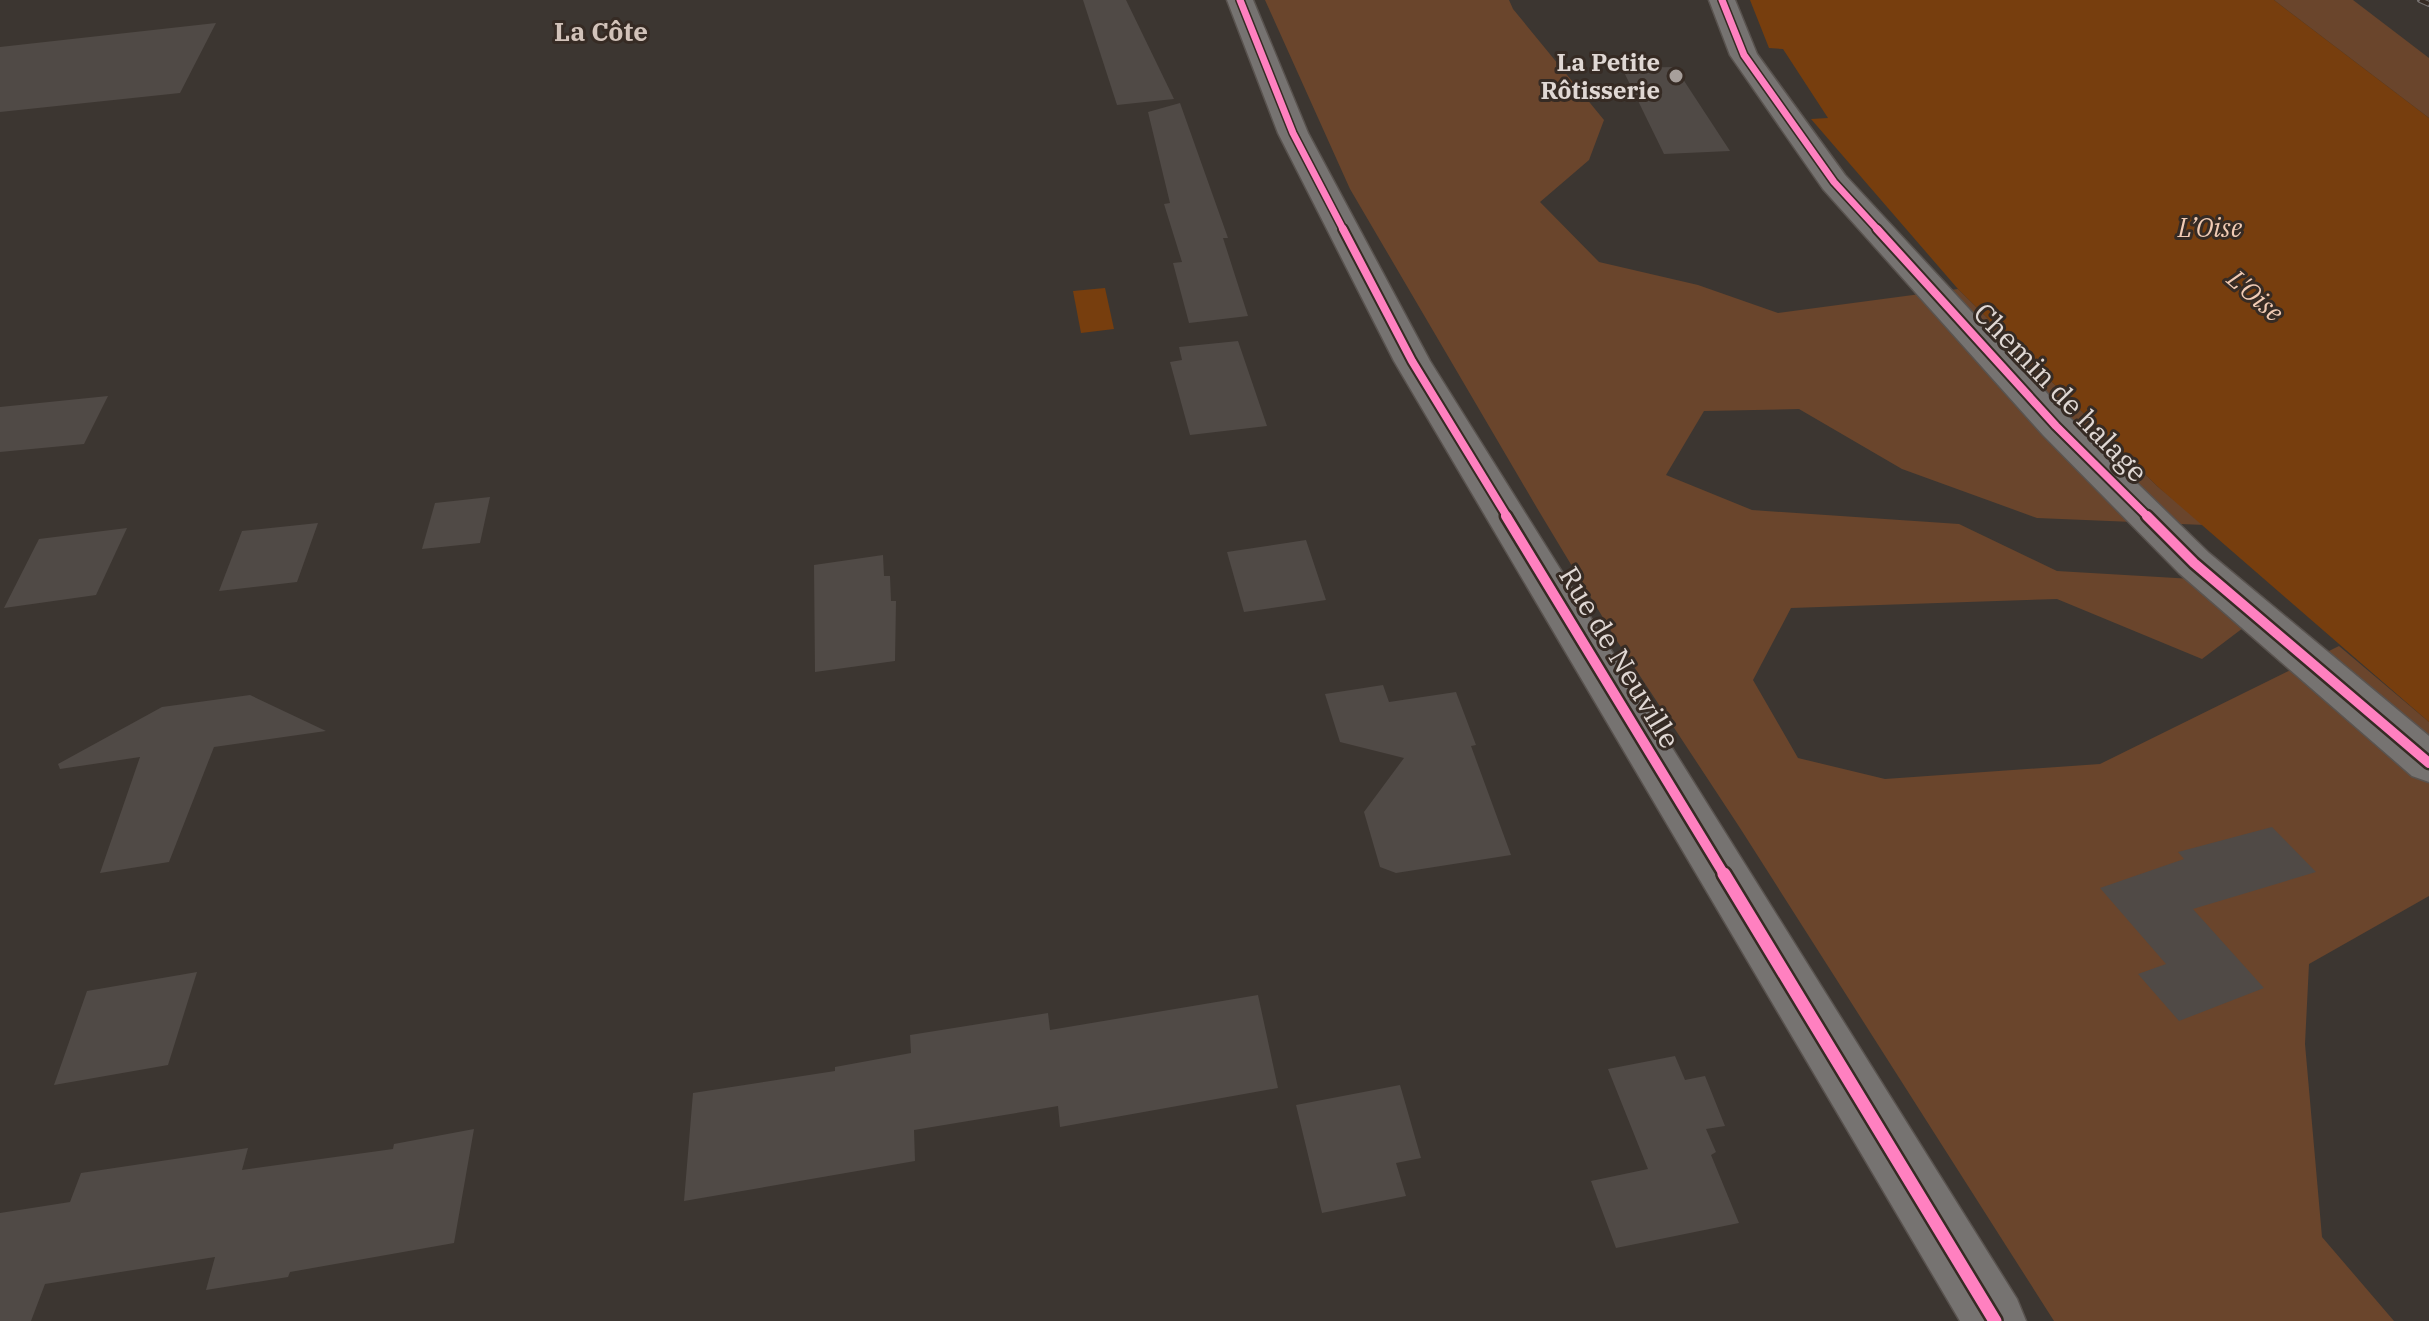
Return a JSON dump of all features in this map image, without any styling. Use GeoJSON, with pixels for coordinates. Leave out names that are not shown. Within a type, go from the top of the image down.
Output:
{"type":"FeatureCollection","features":[{"type":"Feature","properties":{"kind":"street","name":"Rue de Neuville"},"geometry":{"type":"LineString","coordinates":[[1240,0],[1254,28],[1293,133],[1412,361],[1995,1321]]}},
{"type":"Feature","properties":{"kind":"street","name":"Chemin de halage"},"geometry":{"type":"LineString","coordinates":[[1722,0],[1744,55],[1834,182],[2056,426],[2194,563],[2429,763]]}},
{"type":"Feature","properties":{"kind":"shaded area"},"geometry":{"type":"Polygon","coordinates":[[[1265,0],[1509,0],[1513,9],[1604,120],[1589,160],[1540,202],[1599,262],[1698,285],[1778,313],[1958,289],[2157,486],[2205,525],[2037,518],[1902,469],[1799,409],[1704,411],[1666,475],[1752,510],[1959,524],[2057,571],[2193,579],[2243,628],[2202,659],[2057,599],[1791,608],[1753,680],[1798,758],[1885,779],[2100,764],[2339,646],[2429,722],[2429,896],[2309,964],[2305,1044],[2322,1237],[2394,1321],[2054,1321],[1617,641],[1537,508],[1350,189],[1265,0]]]}},
{"type":"Feature","properties":{"kind":"shaded area"},"geometry":{"type":"Polygon","coordinates":[[[2274,0],[2353,0],[2429,58],[2429,118],[2274,0]]]}},
{"type":"Feature","properties":{"kind":"water","name":"L’Oise"},"geometry":{"type":"Polygon","coordinates":[[[1750,0],[2274,0],[2429,118],[2429,722],[2157,486],[1958,289],[1811,119],[1828,118],[1783,49],[1769,48],[1750,0]]]}},
{"type":"Feature","properties":{"kind":"water"},"geometry":{"type":"Polygon","coordinates":[[[1105,288],[1114,329],[1081,333],[1073,291],[1105,288]]]}},
{"type":"Feature","properties":{"kind":"building"},"geometry":{"type":"Polygon","coordinates":[[[1083,0],[1126,0],[1174,99],[1117,105],[1083,0]]]}},
{"type":"Feature","properties":{"kind":"building"},"geometry":{"type":"Polygon","coordinates":[[[216,23],[180,93],[0,112],[0,47],[216,23]]]}},
{"type":"Feature","properties":{"kind":"building"},"geometry":{"type":"Polygon","coordinates":[[[1675,67],[1730,151],[1664,154],[1622,68],[1675,67]]]}},
{"type":"Feature","properties":{"kind":"building"},"geometry":{"type":"Polygon","coordinates":[[[1180,103],[1228,238],[1223,238],[1248,316],[1189,323],[1173,263],[1182,262],[1164,204],[1170,203],[1148,112],[1180,103]]]}},
{"type":"Feature","properties":{"kind":"building"},"geometry":{"type":"Polygon","coordinates":[[[1238,341],[1267,426],[1190,435],[1170,362],[1182,360],[1179,347],[1238,341]]]}},
{"type":"Feature","properties":{"kind":"building"},"geometry":{"type":"Polygon","coordinates":[[[108,396],[84,444],[0,452],[0,407],[108,396]]]}},
{"type":"Feature","properties":{"kind":"building"},"geometry":{"type":"Polygon","coordinates":[[[490,497],[480,543],[422,549],[435,503],[490,497]]]}},
{"type":"Feature","properties":{"kind":"building"},"geometry":{"type":"Polygon","coordinates":[[[318,523],[297,582],[219,591],[242,531],[318,523]]]}},
{"type":"Feature","properties":{"kind":"building"},"geometry":{"type":"Polygon","coordinates":[[[127,528],[96,595],[4,608],[39,539],[127,528]]]}},
{"type":"Feature","properties":{"kind":"building"},"geometry":{"type":"Polygon","coordinates":[[[1306,540],[1326,600],[1244,612],[1227,552],[1306,540]]]}},
{"type":"Feature","properties":{"kind":"building"},"geometry":{"type":"Polygon","coordinates":[[[883,555],[884,576],[890,576],[891,601],[896,601],[895,661],[815,672],[814,565],[883,555]]]}},
{"type":"Feature","properties":{"kind":"building"},"geometry":{"type":"Polygon","coordinates":[[[1383,685],[1389,702],[1456,692],[1476,745],[1471,746],[1511,855],[1396,873],[1380,867],[1364,812],[1404,758],[1340,742],[1325,694],[1383,685]]]}},
{"type":"Feature","properties":{"kind":"building"},"geometry":{"type":"Polygon","coordinates":[[[250,695],[326,731],[214,747],[169,862],[100,873],[140,757],[60,769],[58,764],[162,707],[250,695]]]}},
{"type":"Feature","properties":{"kind":"building"},"geometry":{"type":"Polygon","coordinates":[[[2272,827],[2316,872],[2193,909],[2264,988],[2179,1021],[2138,974],[2166,964],[2100,888],[2184,859],[2178,852],[2272,827]]]}},
{"type":"Feature","properties":{"kind":"building"},"geometry":{"type":"Polygon","coordinates":[[[197,972],[168,1065],[54,1085],[87,991],[197,972]]]}},
{"type":"Feature","properties":{"kind":"building"},"geometry":{"type":"Polygon","coordinates":[[[1258,995],[1278,1088],[1060,1127],[1058,1106],[914,1130],[915,1161],[684,1201],[693,1093],[835,1071],[835,1067],[911,1053],[910,1035],[1048,1013],[1050,1030],[1258,995]]]}},
{"type":"Feature","properties":{"kind":"building"},"geometry":{"type":"Polygon","coordinates":[[[1675,1056],[1685,1080],[1705,1076],[1725,1126],[1706,1129],[1716,1152],[1711,1155],[1739,1223],[1616,1248],[1591,1181],[1648,1169],[1608,1069],[1675,1056]]]}},
{"type":"Feature","properties":{"kind":"building"},"geometry":{"type":"Polygon","coordinates":[[[1400,1085],[1421,1158],[1396,1163],[1406,1196],[1322,1213],[1296,1105],[1400,1085]]]}},
{"type":"Feature","properties":{"kind":"building"},"geometry":{"type":"Polygon","coordinates":[[[474,1129],[454,1243],[290,1272],[288,1277],[206,1290],[215,1257],[45,1284],[31,1321],[0,1321],[0,1213],[70,1202],[81,1173],[248,1148],[242,1170],[393,1149],[394,1144],[474,1129]]]}},
{"type":"Feature","properties":{"kind":"railway"},"geometry":{"type":"LineString","coordinates":[[2420,0],[2429,4]]}},
{"type":"Feature","properties":{"kind":"cycle path"},"geometry":{"type":"LineString","coordinates":[[1240,0],[1293,133],[1412,361],[1995,1321]]}},
{"type":"Feature","properties":{"kind":"cycle path"},"geometry":{"type":"LineString","coordinates":[[1722,0],[1744,55],[1834,182],[2056,426],[2194,563],[2429,763]]}},
{"type":"Feature","properties":{"kind":"place","name":"La Petite Rôtisserie"},"geometry":{"type":"Point","coordinates":[1676,76]}},
{"type":"Feature","properties":{"kind":"district","name":"La Côte"},"geometry":{"type":"Point","coordinates":[601,31]}},
{"type":"Feature","properties":{"kind":"water label","name":"L'Oise"},"geometry":{"type":"Point","coordinates":[2256,295]}}]}
